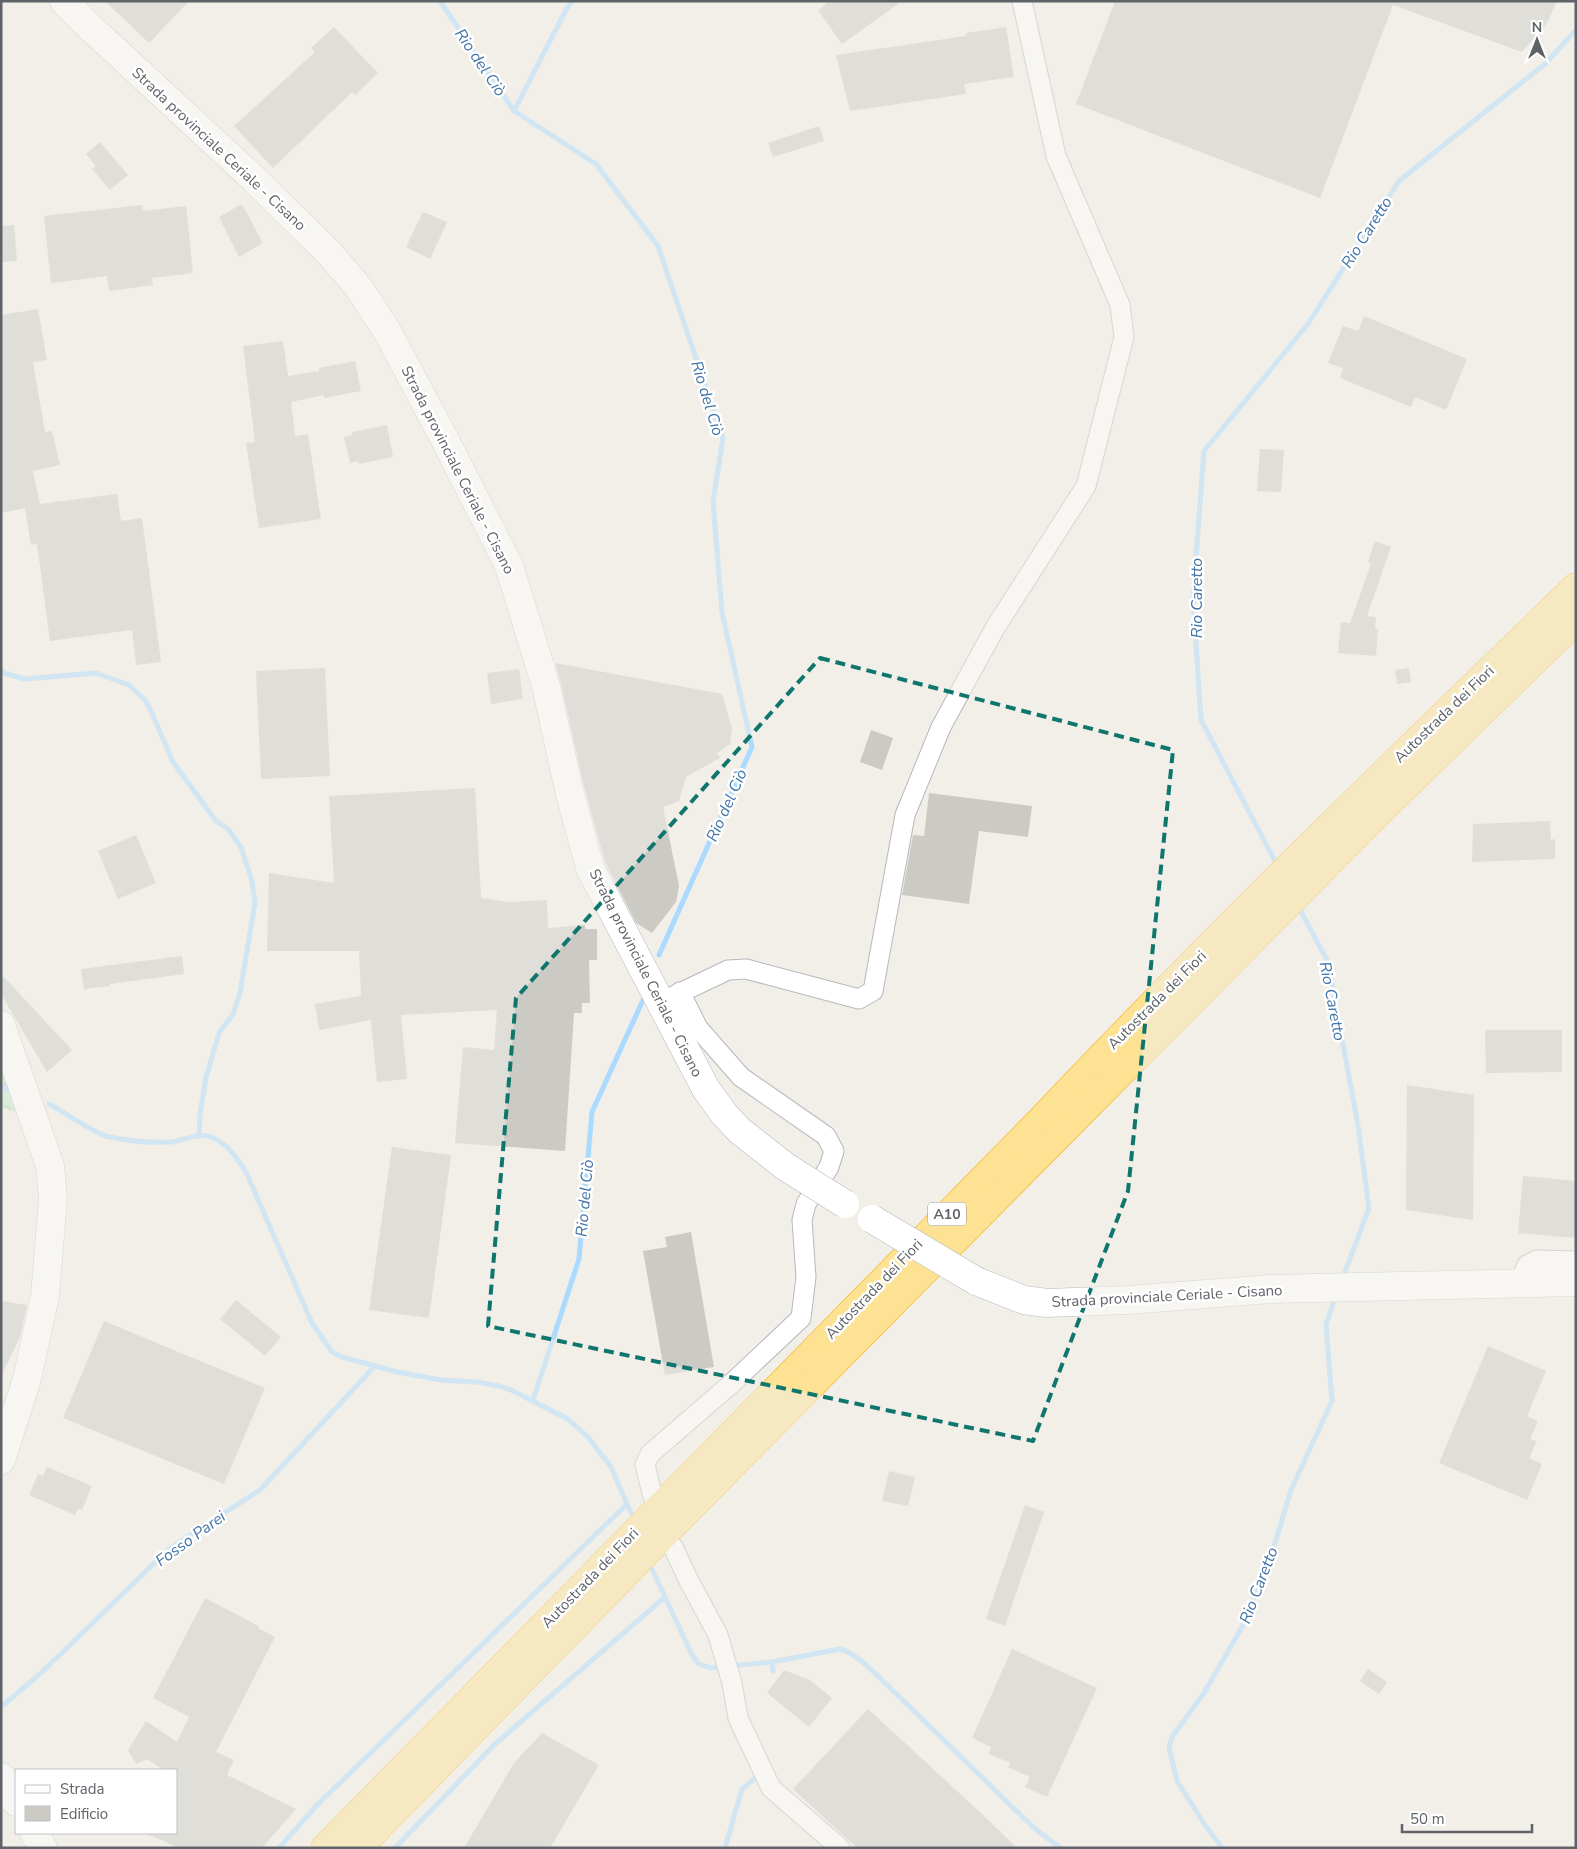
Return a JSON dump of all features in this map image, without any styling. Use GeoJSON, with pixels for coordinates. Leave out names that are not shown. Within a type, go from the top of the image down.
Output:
{"type":"FeatureCollection","features":[{"type":"Feature","properties":{"kind":"highway","name":"Autostrada dei Fiori"},"geometry":{"type":"LineString","coordinates":[[325,1848],[1042,1119],[1122,1034],[1576,587]]}},
{"type":"Feature","properties":{"kind":"highway","name":"Autostrada dei Fiori"},"geometry":{"type":"LineString","coordinates":[[358,1848],[677,1521],[1382,809],[1576,620]]}},
{"type":"Feature","properties":{"kind":"main road","name":"Strada provinciale Ceriale - Cisano"},"geometry":{"type":"LineString","coordinates":[[64,1],[253,178],[330,254],[359,288],[387,331],[450,449],[509,566],[546,686],[569,790],[590,868],[670,997],[706,1089],[724,1114],[740,1131],[786,1167],[845,1204],[976,1281],[1024,1300],[1047,1304],[1118,1301],[1271,1289],[1576,1282]]}},
{"type":"Feature","properties":{"kind":"main road"},"geometry":{"type":"LineString","coordinates":[[1,1025],[50,1166],[53,1198],[44,1296],[27,1379],[1,1460]]}},
{"type":"Feature","properties":{"kind":"main road"},"geometry":{"type":"LineString","coordinates":[[1,1777],[15,1800]]}},
{"type":"Feature","properties":{"kind":"main road"},"geometry":{"type":"LineString","coordinates":[[35,1834],[43,1848]]}},
{"type":"Feature","properties":{"kind":"street"},"geometry":{"type":"LineString","coordinates":[[653,1497],[645,1465],[650,1454],[731,1384],[801,1318],[806,1277],[802,1220],[806,1204],[829,1166],[834,1151],[826,1136],[741,1076],[670,997],[728,970],[746,969],[859,999],[873,991],[905,815],[941,727],[995,628],[1086,486],[1124,337],[1120,305],[1056,156],[1022,1]]}},
{"type":"Feature","properties":{"kind":"street"},"geometry":{"type":"LineString","coordinates":[[1519,1284],[1526,1265],[1537,1260],[1576,1261]]}},
{"type":"Feature","properties":{"kind":"street"},"geometry":{"type":"LineString","coordinates":[[673,1547],[718,1635],[732,1683],[738,1718],[771,1788],[840,1848]]}},
{"type":"Feature","properties":{"kind":"highlighted area"},"geometry":{"type":"Polygon","coordinates":[[[820,658],[1173,750],[1128,1191],[1033,1441],[488,1326],[516,998],[820,658]]]}},
{"type":"Feature","properties":{"kind":"green space"},"geometry":{"type":"Polygon","coordinates":[[[1,1070],[11,1075],[22,1115],[1,1107],[1,1070]]]}},
{"type":"Feature","properties":{"kind":"building"},"geometry":{"type":"Polygon","coordinates":[[[105,1],[189,1],[149,43],[105,1]]]}},
{"type":"Feature","properties":{"kind":"building"},"geometry":{"type":"Polygon","coordinates":[[[830,1],[902,1],[842,44],[818,10],[830,1]]]}},
{"type":"Feature","properties":{"kind":"building"},"geometry":{"type":"Polygon","coordinates":[[[1115,1],[1557,1],[1547,23],[1522,52],[1393,5],[1320,198],[1076,104],[1115,1]]]}},
{"type":"Feature","properties":{"kind":"building"},"geometry":{"type":"Polygon","coordinates":[[[334,27],[378,73],[355,95],[352,92],[273,168],[234,126],[315,52],[311,48],[334,27]]]}},
{"type":"Feature","properties":{"kind":"building"},"geometry":{"type":"Polygon","coordinates":[[[1006,27],[1014,77],[964,84],[966,94],[850,111],[836,55],[966,36],[966,33],[1006,27]]]}},
{"type":"Feature","properties":{"kind":"building"},"geometry":{"type":"Polygon","coordinates":[[[819,126],[824,141],[773,157],[768,143],[819,126]]]}},
{"type":"Feature","properties":{"kind":"building"},"geometry":{"type":"Polygon","coordinates":[[[100,142],[128,175],[110,190],[92,169],[96,166],[86,154],[100,142]]]}},
{"type":"Feature","properties":{"kind":"building"},"geometry":{"type":"Polygon","coordinates":[[[242,204],[263,243],[239,257],[219,217],[242,204]]]}},
{"type":"Feature","properties":{"kind":"building"},"geometry":{"type":"Polygon","coordinates":[[[142,205],[143,211],[186,206],[193,273],[152,278],[153,285],[109,291],[107,276],[51,283],[44,216],[142,205]]]}},
{"type":"Feature","properties":{"kind":"building"},"geometry":{"type":"Polygon","coordinates":[[[423,212],[447,222],[430,259],[406,247],[423,212]]]}},
{"type":"Feature","properties":{"kind":"building"},"geometry":{"type":"Polygon","coordinates":[[[14,225],[17,261],[1,262],[1,226],[14,225]]]}},
{"type":"Feature","properties":{"kind":"building"},"geometry":{"type":"Polygon","coordinates":[[[38,309],[47,360],[33,362],[45,432],[52,431],[60,465],[33,471],[40,504],[117,494],[121,521],[142,518],[161,662],[136,665],[132,630],[50,641],[37,544],[31,545],[25,508],[1,513],[1,315],[38,309]]]}},
{"type":"Feature","properties":{"kind":"building"},"geometry":{"type":"Polygon","coordinates":[[[1364,316],[1467,359],[1446,410],[1415,397],[1411,407],[1340,378],[1343,368],[1328,363],[1343,326],[1358,331],[1364,316]]]}},
{"type":"Feature","properties":{"kind":"building"},"geometry":{"type":"Polygon","coordinates":[[[283,341],[288,376],[319,371],[319,368],[355,361],[361,391],[324,398],[324,395],[291,402],[295,436],[308,434],[321,519],[259,528],[246,443],[255,442],[243,346],[283,341]]]}},
{"type":"Feature","properties":{"kind":"building"},"geometry":{"type":"Polygon","coordinates":[[[387,425],[393,457],[359,464],[358,461],[350,463],[344,437],[353,435],[352,432],[387,425]]]}},
{"type":"Feature","properties":{"kind":"building"},"geometry":{"type":"Polygon","coordinates":[[[1260,449],[1284,450],[1281,492],[1257,491],[1260,449]]]}},
{"type":"Feature","properties":{"kind":"building"},"geometry":{"type":"Polygon","coordinates":[[[1375,541],[1391,547],[1367,616],[1376,617],[1375,629],[1378,629],[1376,656],[1338,653],[1341,622],[1350,623],[1371,564],[1368,562],[1375,541]]]}},
{"type":"Feature","properties":{"kind":"building"},"geometry":{"type":"Polygon","coordinates":[[[555,663],[722,694],[732,728],[730,744],[717,753],[720,758],[686,777],[679,801],[663,807],[679,886],[676,902],[652,933],[636,923],[605,862],[584,786],[555,663]]]}},
{"type":"Feature","properties":{"kind":"building"},"geometry":{"type":"Polygon","coordinates":[[[325,668],[330,776],[261,779],[256,671],[325,668]]]}},
{"type":"Feature","properties":{"kind":"building"},"geometry":{"type":"Polygon","coordinates":[[[1409,668],[1411,682],[1397,684],[1395,670],[1409,668]]]}},
{"type":"Feature","properties":{"kind":"building"},"geometry":{"type":"Polygon","coordinates":[[[519,669],[523,699],[491,704],[487,673],[519,669]]]}},
{"type":"Feature","properties":{"kind":"building"},"geometry":{"type":"Polygon","coordinates":[[[871,730],[893,738],[882,770],[860,762],[871,730]]]}},
{"type":"Feature","properties":{"kind":"building"},"geometry":{"type":"Polygon","coordinates":[[[475,788],[481,898],[509,902],[547,900],[548,928],[585,925],[585,929],[597,929],[597,960],[589,960],[590,1003],[582,1003],[582,1013],[574,1013],[565,1151],[455,1143],[463,1047],[494,1050],[497,1010],[401,1015],[407,1079],[377,1082],[371,1020],[319,1030],[315,1004],[361,996],[359,951],[267,951],[269,873],[334,883],[329,796],[475,788]]]}},
{"type":"Feature","properties":{"kind":"building"},"geometry":{"type":"Polygon","coordinates":[[[929,793],[1032,806],[1028,837],[979,831],[969,904],[902,895],[913,835],[924,836],[929,793]]]}},
{"type":"Feature","properties":{"kind":"building"},"geometry":{"type":"Polygon","coordinates":[[[1550,821],[1551,840],[1555,839],[1555,859],[1472,862],[1473,824],[1550,821]]]}},
{"type":"Feature","properties":{"kind":"building"},"geometry":{"type":"Polygon","coordinates":[[[136,835],[156,883],[118,899],[98,851],[136,835]]]}},
{"type":"Feature","properties":{"kind":"building"},"geometry":{"type":"Polygon","coordinates":[[[182,956],[184,974],[84,989],[81,969],[182,956]]]}},
{"type":"Feature","properties":{"kind":"building"},"geometry":{"type":"Polygon","coordinates":[[[1,974],[72,1050],[47,1072],[1,994],[1,974]]]}},
{"type":"Feature","properties":{"kind":"building"},"geometry":{"type":"Polygon","coordinates":[[[1485,1030],[1562,1030],[1562,1072],[1486,1073],[1485,1030]]]}},
{"type":"Feature","properties":{"kind":"building"},"geometry":{"type":"Polygon","coordinates":[[[1407,1085],[1474,1095],[1473,1220],[1406,1210],[1407,1085]]]}},
{"type":"Feature","properties":{"kind":"building"},"geometry":{"type":"Polygon","coordinates":[[[392,1147],[451,1155],[429,1318],[369,1310],[392,1147]]]}},
{"type":"Feature","properties":{"kind":"building"},"geometry":{"type":"Polygon","coordinates":[[[1523,1176],[1576,1181],[1576,1238],[1518,1233],[1523,1176]]]}},
{"type":"Feature","properties":{"kind":"building"},"geometry":{"type":"Polygon","coordinates":[[[691,1232],[714,1367],[665,1375],[643,1251],[667,1247],[665,1237],[691,1232]]]}},
{"type":"Feature","properties":{"kind":"building"},"geometry":{"type":"Polygon","coordinates":[[[236,1300],[281,1337],[265,1356],[220,1319],[236,1300]]]}},
{"type":"Feature","properties":{"kind":"building"},"geometry":{"type":"Polygon","coordinates":[[[1,1301],[27,1305],[20,1337],[1,1376],[1,1301]]]}},
{"type":"Feature","properties":{"kind":"building"},"geometry":{"type":"Polygon","coordinates":[[[104,1321],[265,1388],[224,1484],[63,1418],[104,1321]]]}},
{"type":"Feature","properties":{"kind":"building"},"geometry":{"type":"Polygon","coordinates":[[[1488,1346],[1546,1371],[1527,1416],[1538,1421],[1530,1439],[1537,1441],[1529,1458],[1542,1464],[1527,1500],[1439,1463],[1488,1346]]]}},
{"type":"Feature","properties":{"kind":"building"},"geometry":{"type":"Polygon","coordinates":[[[47,1467],[92,1486],[82,1510],[78,1509],[75,1515],[29,1495],[38,1474],[43,1476],[47,1467]]]}},
{"type":"Feature","properties":{"kind":"building"},"geometry":{"type":"Polygon","coordinates":[[[889,1471],[915,1477],[908,1506],[882,1501],[889,1471]]]}},
{"type":"Feature","properties":{"kind":"building"},"geometry":{"type":"Polygon","coordinates":[[[1025,1505],[1044,1512],[1005,1626],[986,1619],[1025,1505]]]}},
{"type":"Feature","properties":{"kind":"building"},"geometry":{"type":"Polygon","coordinates":[[[205,1598],[259,1626],[258,1628],[275,1637],[216,1752],[234,1760],[227,1775],[296,1809],[262,1848],[179,1848],[147,1834],[178,1834],[178,1769],[162,1769],[147,1759],[136,1764],[128,1750],[146,1721],[177,1742],[189,1717],[153,1698],[205,1598]]]}},
{"type":"Feature","properties":{"kind":"building"},"geometry":{"type":"Polygon","coordinates":[[[1012,1649],[1097,1688],[1047,1797],[1025,1787],[1030,1777],[1008,1767],[1010,1763],[989,1754],[991,1747],[972,1738],[1012,1649]]]}},
{"type":"Feature","properties":{"kind":"building"},"geometry":{"type":"Polygon","coordinates":[[[1368,1669],[1387,1682],[1379,1694],[1360,1681],[1368,1669]]]}},
{"type":"Feature","properties":{"kind":"building"},"geometry":{"type":"Polygon","coordinates":[[[784,1670],[810,1680],[832,1698],[809,1727],[767,1693],[784,1670]]]}},
{"type":"Feature","properties":{"kind":"building"},"geometry":{"type":"Polygon","coordinates":[[[868,1709],[1017,1848],[857,1848],[793,1789],[868,1709]]]}},
{"type":"Feature","properties":{"kind":"building"},"geometry":{"type":"Polygon","coordinates":[[[542,1733],[599,1765],[550,1848],[464,1848],[514,1763],[542,1733]]]}},
{"type":"Feature","properties":{"kind":"waterway","name":"Rio del Ciò"},"geometry":{"type":"LineString","coordinates":[[440,1],[514,111],[596,164],[658,246],[723,438],[713,501],[722,612],[752,747],[659,955]]}},
{"type":"Feature","properties":{"kind":"waterway"},"geometry":{"type":"LineString","coordinates":[[514,111],[572,1]]}},
{"type":"Feature","properties":{"kind":"waterway","name":"Rio Caretto"},"geometry":{"type":"LineString","coordinates":[[1278,867],[1201,720],[1193,597],[1204,451],[1308,324],[1399,181],[1546,63],[1576,30]]}},
{"type":"Feature","properties":{"kind":"waterway"},"geometry":{"type":"LineString","coordinates":[[1,670],[3,673],[25,679],[96,673],[129,685],[145,700],[173,762],[216,821],[228,829],[241,847],[252,881],[255,903],[240,993],[233,1014],[219,1033],[206,1077],[200,1114],[199,1136]]}},
{"type":"Feature","properties":{"kind":"waterway","name":"Rio Caretto"},"geometry":{"type":"LineString","coordinates":[[1298,906],[1328,962],[1358,1126],[1369,1208],[1345,1272]]}},
{"type":"Feature","properties":{"kind":"waterway","name":"Rio del Ciò"},"geometry":{"type":"LineString","coordinates":[[533,1400],[579,1259],[592,1112],[643,1000]]}},
{"type":"Feature","properties":{"kind":"waterway"},"geometry":{"type":"LineString","coordinates":[[1,1087],[9,1090]]}},
{"type":"Feature","properties":{"kind":"waterway"},"geometry":{"type":"LineString","coordinates":[[49,1104],[106,1136],[138,1141],[162,1142],[206,1136],[222,1143],[246,1172],[312,1323],[332,1352],[342,1357],[397,1372],[441,1380],[476,1382],[499,1386],[511,1390],[568,1419],[588,1437],[611,1467],[631,1513]]}},
{"type":"Feature","properties":{"kind":"waterway","name":"Rio Caretto"},"geometry":{"type":"LineString","coordinates":[[1222,1848],[1177,1781],[1169,1748],[1172,1737],[1204,1693],[1242,1627],[1269,1563],[1291,1490],[1332,1401],[1326,1324],[1334,1301]]}},
{"type":"Feature","properties":{"kind":"waterway","name":"Fosso Parei"},"geometry":{"type":"LineString","coordinates":[[1,1707],[42,1672],[169,1549],[260,1490],[374,1367]]}},
{"type":"Feature","properties":{"kind":"waterway"},"geometry":{"type":"LineString","coordinates":[[279,1848],[317,1805],[627,1504]]}},
{"type":"Feature","properties":{"kind":"waterway"},"geometry":{"type":"LineString","coordinates":[[652,1569],[692,1655],[699,1664],[711,1668],[772,1662],[840,1649],[846,1651],[870,1669],[1033,1827],[1060,1848]]}},
{"type":"Feature","properties":{"kind":"waterway"},"geometry":{"type":"LineString","coordinates":[[395,1848],[494,1745],[664,1598]]}},
{"type":"Feature","properties":{"kind":"waterway"},"geometry":{"type":"LineString","coordinates":[[772,1662],[773,1671]]}},
{"type":"Feature","properties":{"kind":"waterway"},"geometry":{"type":"LineString","coordinates":[[725,1848],[742,1789],[758,1776]]}}]}
